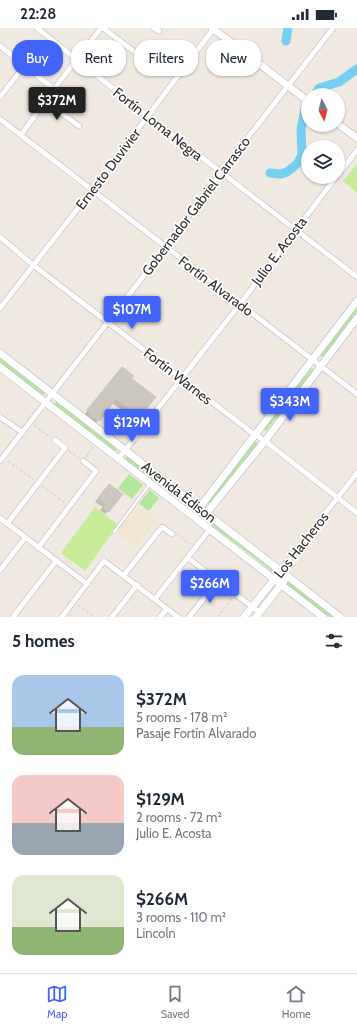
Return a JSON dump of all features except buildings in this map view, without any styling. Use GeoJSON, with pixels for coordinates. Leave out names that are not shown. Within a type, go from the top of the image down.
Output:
{"type":"FeatureCollection","features":[{"type":"Feature","properties":{"kind":"main road"},"geometry":{"type":"LineString","coordinates":[[213,28],[301,96]]}},
{"type":"Feature","properties":{"kind":"main road"},"geometry":{"type":"LineString","coordinates":[[345,129],[357,138]]}},
{"type":"Feature","properties":{"kind":"main road"},"geometry":{"type":"LineString","coordinates":[[193,516],[357,301]]}},
{"type":"Feature","properties":{"kind":"main road"},"geometry":{"type":"LineString","coordinates":[[200,521],[264,441],[357,318]]}},
{"type":"Feature","properties":{"kind":"main road","name":"Avenida Édison"},"geometry":{"type":"LineString","coordinates":[[0,352],[340,617]]}},
{"type":"Feature","properties":{"kind":"main road","name":"Avenida Édison"},"geometry":{"type":"LineString","coordinates":[[0,367],[282,584],[322,617]]}},
{"type":"Feature","properties":{"kind":"main road","name":"Los Hacheros"},"geometry":{"type":"LineString","coordinates":[[244,617],[280,571]]}},
{"type":"Feature","properties":{"kind":"main road","name":"Los Hacheros"},"geometry":{"type":"LineString","coordinates":[[258,615],[288,577]]}},
{"type":"Feature","properties":{"kind":"street","name":"Fortín Loma Negra"},"geometry":{"type":"LineString","coordinates":[[37,28],[71,55]]}},
{"type":"Feature","properties":{"kind":"street"},"geometry":{"type":"LineString","coordinates":[[93,40],[102,28],[134,52]]}},
{"type":"Feature","properties":{"kind":"street","name":"Ernesto Duvivier"},"geometry":{"type":"LineString","coordinates":[[0,308],[92,190],[213,28]]}},
{"type":"Feature","properties":{"kind":"street","name":"Gobernador Gabriel Carrasco"},"geometry":{"type":"LineString","coordinates":[[0,461],[333,28]]}},
{"type":"Feature","properties":{"kind":"street"},"geometry":{"type":"LineString","coordinates":[[0,46],[12,55]]}},
{"type":"Feature","properties":{"kind":"street"},"geometry":{"type":"LineString","coordinates":[[21,135],[71,68]]}},
{"type":"Feature","properties":{"kind":"street"},"geometry":{"type":"LineString","coordinates":[[0,97],[16,76]]}},
{"type":"Feature","properties":{"kind":"street"},"geometry":{"type":"LineString","coordinates":[[38,76],[54,89]]}},
{"type":"Feature","properties":{"kind":"street","name":"Fortín Loma Negra"},"geometry":{"type":"LineString","coordinates":[[97,76],[357,277]]}},
{"type":"Feature","properties":{"kind":"street"},"geometry":{"type":"LineString","coordinates":[[45,101],[79,126]]}},
{"type":"Feature","properties":{"kind":"street","name":"Fortín Alvarado"},"geometry":{"type":"LineString","coordinates":[[0,119],[357,394]]}},
{"type":"Feature","properties":{"kind":"street"},"geometry":{"type":"LineString","coordinates":[[345,166],[357,150]]}},
{"type":"Feature","properties":{"kind":"street","name":"Julio E. Acosta"},"geometry":{"type":"LineString","coordinates":[[119,458],[240,304],[331,184]]}},
{"type":"Feature","properties":{"kind":"street","name":"Fortín Warnes"},"geometry":{"type":"LineString","coordinates":[[0,237],[33,266],[357,513]]}},
{"type":"Feature","properties":{"kind":"street"},"geometry":{"type":"LineString","coordinates":[[0,417],[22,432]]}},
{"type":"Feature","properties":{"kind":"street"},"geometry":{"type":"LineString","coordinates":[[7,524],[65,448],[55,440]]}},
{"type":"Feature","properties":{"kind":"street"},"geometry":{"type":"LineString","coordinates":[[38,548],[96,471],[83,461]]}},
{"type":"Feature","properties":{"kind":"street","name":"Los Hacheros"},"geometry":{"type":"LineString","coordinates":[[280,571],[357,473]]}},
{"type":"Feature","properties":{"kind":"street"},"geometry":{"type":"LineString","coordinates":[[0,518],[87,584]]}},
{"type":"Feature","properties":{"kind":"street"},"geometry":{"type":"LineString","coordinates":[[124,575],[162,527],[172,534]]}},
{"type":"Feature","properties":{"kind":"street"},"geometry":{"type":"LineString","coordinates":[[155,599],[210,529]]}},
{"type":"Feature","properties":{"kind":"street"},"geometry":{"type":"LineString","coordinates":[[0,570],[25,538]]}},
{"type":"Feature","properties":{"kind":"street"},"geometry":{"type":"LineString","coordinates":[[188,558],[252,607],[258,615]]}},
{"type":"Feature","properties":{"kind":"street"},"geometry":{"type":"LineString","coordinates":[[13,617],[56,561]]}},
{"type":"Feature","properties":{"kind":"street"},"geometry":{"type":"LineString","coordinates":[[62,617],[104,561],[178,617]]}},
{"type":"Feature","properties":{"kind":"street"},"geometry":{"type":"LineString","coordinates":[[189,617],[218,581]]}},
{"type":"Feature","properties":{"kind":"street"},"geometry":{"type":"LineString","coordinates":[[112,617],[137,585]]}},
{"type":"Feature","properties":{"kind":"street"},"geometry":{"type":"LineString","coordinates":[[160,617],[167,608]]}},
{"type":"Feature","properties":{"kind":"lane"},"geometry":{"type":"LineString","coordinates":[[114,532],[151,483]]}},
{"type":"Feature","properties":{"kind":"path"},"geometry":{"type":"LineString","coordinates":[[30,422],[55,440]]}},
{"type":"Feature","properties":{"kind":"path"},"geometry":{"type":"LineString","coordinates":[[65,448],[83,461],[97,442]]}},
{"type":"Feature","properties":{"kind":"path"},"geometry":{"type":"LineString","coordinates":[[172,534],[178,533],[195,548]]}},
{"type":"Feature","properties":{"kind":"path"},"geometry":{"type":"LineString","coordinates":[[218,617],[235,594]]}},
{"type":"Feature","properties":{"kind":"path"},"geometry":{"type":"LineString","coordinates":[[74,602],[94,617]]}},
{"type":"Feature","properties":{"kind":"shaded area"},"geometry":{"type":"Polygon","coordinates":[[[138,506],[157,521],[135,548],[117,533],[138,506]]]}},
{"type":"Feature","properties":{"kind":"green space"},"geometry":{"type":"Polygon","coordinates":[[[357,164],[357,193],[345,183],[345,179],[357,164]]]}},
{"type":"Feature","properties":{"kind":"green space"},"geometry":{"type":"Polygon","coordinates":[[[357,305],[357,312],[323,357],[320,355],[357,305]]]}},
{"type":"Feature","properties":{"kind":"green space"},"geometry":{"type":"Polygon","coordinates":[[[0,357],[45,392],[42,396],[0,362],[0,357]]]}},
{"type":"Feature","properties":{"kind":"green space"},"geometry":{"type":"Polygon","coordinates":[[[311,368],[314,370],[266,431],[263,429],[311,368]]]}},
{"type":"Feature","properties":{"kind":"green space"},"geometry":{"type":"Polygon","coordinates":[[[57,401],[117,449],[115,452],[54,404],[57,401]]]}},
{"type":"Feature","properties":{"kind":"green space"},"geometry":{"type":"Polygon","coordinates":[[[255,441],[258,444],[210,504],[208,502],[255,441]]]}},
{"type":"Feature","properties":{"kind":"green space"},"geometry":{"type":"Polygon","coordinates":[[[127,456],[189,503],[187,506],[125,460],[127,456]]]}},
{"type":"Feature","properties":{"kind":"green space"},"geometry":{"type":"Polygon","coordinates":[[[129,474],[143,485],[132,499],[118,488],[129,474]]]}},
{"type":"Feature","properties":{"kind":"green space"},"geometry":{"type":"Polygon","coordinates":[[[150,490],[159,498],[149,511],[139,504],[150,490]]]}},
{"type":"Feature","properties":{"kind":"green space"},"geometry":{"type":"Polygon","coordinates":[[[95,507],[118,525],[85,571],[61,553],[95,507]]]}},
{"type":"Feature","properties":{"kind":"green space"},"geometry":{"type":"Polygon","coordinates":[[[213,521],[274,568],[272,571],[210,524],[213,521]]]}},
{"type":"Feature","properties":{"kind":"green space"},"geometry":{"type":"Polygon","coordinates":[[[286,578],[336,617],[329,617],[282,582],[286,578]]]}},
{"type":"Feature","properties":{"kind":"waterway"},"geometry":{"type":"LineString","coordinates":[[286,41],[288,28]]}},
{"type":"Feature","properties":{"kind":"waterway"},"geometry":{"type":"LineString","coordinates":[[319,88],[339,82],[357,69]]}},
{"type":"Feature","properties":{"kind":"waterway"},"geometry":{"type":"LineString","coordinates":[[270,173],[281,174],[287,172],[297,164],[302,155],[301,132]]}}]}
